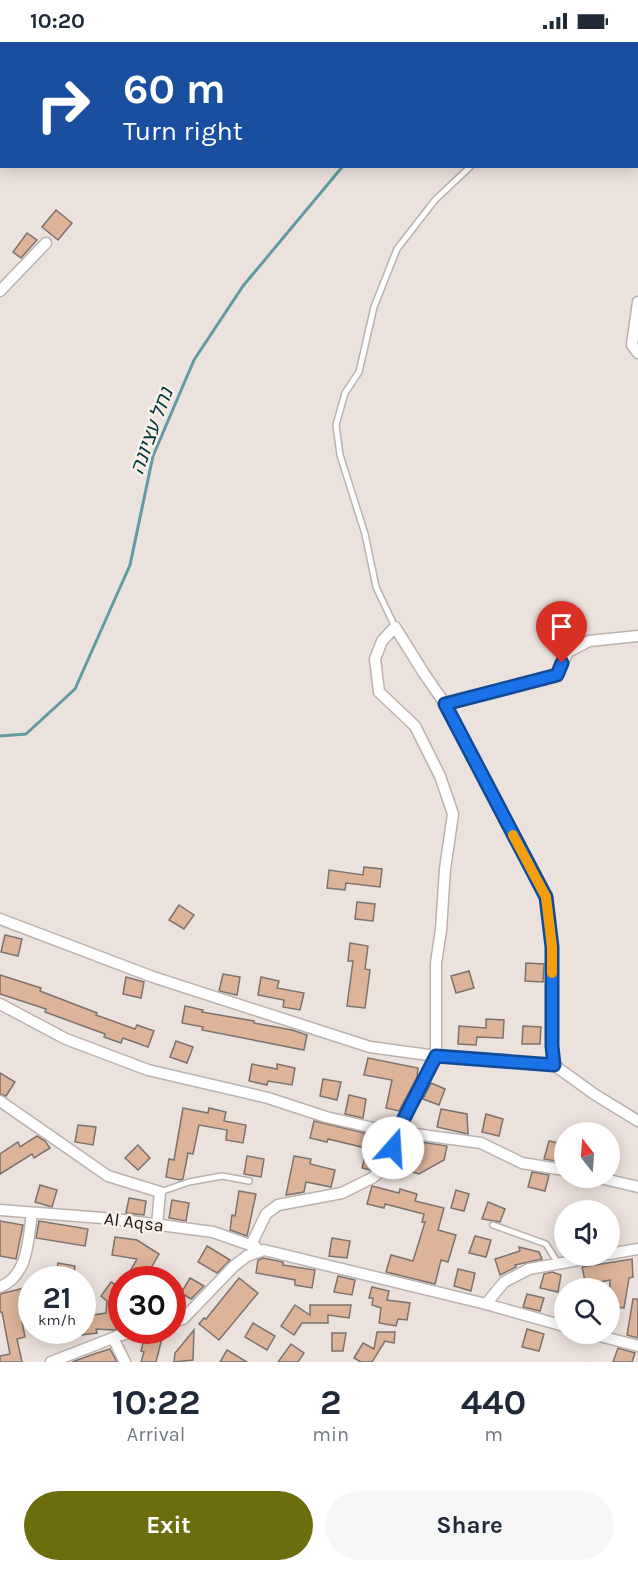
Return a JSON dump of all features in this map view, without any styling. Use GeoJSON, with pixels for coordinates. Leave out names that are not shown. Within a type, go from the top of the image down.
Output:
{"type":"FeatureCollection","features":[{"type":"Feature","properties":{"kind":"street"},"geometry":{"type":"LineString","coordinates":[[0,291],[46,243]]}},
{"type":"Feature","properties":{"kind":"street"},"geometry":{"type":"LineString","coordinates":[[638,302],[632,345],[638,353]]}},
{"type":"Feature","properties":{"kind":"street"},"geometry":{"type":"LineString","coordinates":[[251,1245],[266,1214],[278,1205],[342,1193],[372,1178],[389,1165],[397,1132],[436,1056],[436,963],[453,814],[440,776],[415,726],[379,692],[375,659],[382,641],[395,627],[445,704],[546,897],[552,947],[554,1065]]}},
{"type":"Feature","properties":{"kind":"street"},"geometry":{"type":"LineString","coordinates":[[445,704],[557,675],[568,652],[589,641],[638,636]]}},
{"type":"Feature","properties":{"kind":"street"},"geometry":{"type":"LineString","coordinates":[[0,920],[153,976],[369,1047],[436,1056],[554,1065],[594,1094],[638,1120]]}},
{"type":"Feature","properties":{"kind":"street"},"geometry":{"type":"LineString","coordinates":[[0,1004],[66,1039],[148,1070],[268,1098],[337,1120],[378,1130],[481,1143],[522,1163],[554,1168]]}},
{"type":"Feature","properties":{"kind":"street"},"geometry":{"type":"LineString","coordinates":[[0,1101],[108,1176],[160,1192],[157,1225]]}},
{"type":"Feature","properties":{"kind":"street"},"geometry":{"type":"LineString","coordinates":[[620,1183],[638,1187]]}},
{"type":"Feature","properties":{"kind":"street","name":"Al Aqsa"},"geometry":{"type":"LineString","coordinates":[[0,1210],[213,1232],[264,1250],[486,1304],[554,1323]]}},
{"type":"Feature","properties":{"kind":"street"},"geometry":{"type":"LineString","coordinates":[[0,1287],[10,1282],[21,1267],[26,1253],[32,1213]]}},
{"type":"Feature","properties":{"kind":"street"},"geometry":{"type":"LineString","coordinates":[[620,1252],[638,1249]]}},
{"type":"Feature","properties":{"kind":"street"},"geometry":{"type":"LineString","coordinates":[[186,1316],[247,1256],[264,1250]]}},
{"type":"Feature","properties":{"kind":"street"},"geometry":{"type":"LineString","coordinates":[[486,1304],[504,1282],[529,1269],[554,1266]]}},
{"type":"Feature","properties":{"kind":"street"},"geometry":{"type":"LineString","coordinates":[[51,1362],[108,1340]]}},
{"type":"Feature","properties":{"kind":"street"},"geometry":{"type":"LineString","coordinates":[[620,1342],[638,1347]]}},
{"type":"Feature","properties":{"kind":"street"},"geometry":{"type":"LineString","coordinates":[[116,1344],[125,1362]]}},
{"type":"Feature","properties":{"kind":"lane"},"geometry":{"type":"LineString","coordinates":[[395,627],[376,587],[364,534],[340,455],[336,425],[345,393],[359,372],[374,307],[397,249],[435,200],[469,168]]}},
{"type":"Feature","properties":{"kind":"lane"},"geometry":{"type":"LineString","coordinates":[[160,1192],[189,1182],[222,1176],[249,1181]]}},
{"type":"Feature","properties":{"kind":"lane"},"geometry":{"type":"LineString","coordinates":[[493,1225],[546,1244],[554,1257]]}},
{"type":"Feature","properties":{"kind":"building"},"geometry":{"type":"Polygon","coordinates":[[[56,210],[72,223],[58,240],[42,227],[56,210]]]}},
{"type":"Feature","properties":{"kind":"building"},"geometry":{"type":"Polygon","coordinates":[[[27,233],[37,240],[21,258],[13,252],[27,233]]]}},
{"type":"Feature","properties":{"kind":"building"},"geometry":{"type":"Polygon","coordinates":[[[364,867],[382,869],[380,887],[346,883],[345,890],[327,888],[329,870],[363,875],[364,867]]]}},
{"type":"Feature","properties":{"kind":"building"},"geometry":{"type":"Polygon","coordinates":[[[357,902],[375,904],[373,921],[355,919],[357,902]]]}},
{"type":"Feature","properties":{"kind":"building"},"geometry":{"type":"Polygon","coordinates":[[[179,905],[194,915],[184,929],[169,920],[179,905]]]}},
{"type":"Feature","properties":{"kind":"building"},"geometry":{"type":"Polygon","coordinates":[[[5,935],[22,939],[18,956],[1,952],[5,935]]]}},
{"type":"Feature","properties":{"kind":"building"},"geometry":{"type":"Polygon","coordinates":[[[350,943],[368,946],[365,969],[370,970],[365,1008],[347,1006],[353,961],[348,961],[350,943]]]}},
{"type":"Feature","properties":{"kind":"building"},"geometry":{"type":"Polygon","coordinates":[[[526,963],[544,964],[543,982],[525,981],[526,963]]]}},
{"type":"Feature","properties":{"kind":"building"},"geometry":{"type":"Polygon","coordinates":[[[469,971],[474,988],[456,993],[451,976],[469,971]]]}},
{"type":"Feature","properties":{"kind":"building"},"geometry":{"type":"Polygon","coordinates":[[[223,974],[240,977],[237,995],[219,991],[223,974]]]}},
{"type":"Feature","properties":{"kind":"building"},"geometry":{"type":"Polygon","coordinates":[[[0,975],[41,988],[40,991],[97,1013],[96,1015],[135,1029],[137,1025],[154,1031],[148,1047],[123,1038],[121,1043],[104,1037],[105,1034],[45,1012],[46,1009],[0,994],[0,975]]]}},
{"type":"Feature","properties":{"kind":"building"},"geometry":{"type":"Polygon","coordinates":[[[126,977],[144,982],[141,998],[123,994],[126,977]]]}},
{"type":"Feature","properties":{"kind":"building"},"geometry":{"type":"Polygon","coordinates":[[[261,977],[279,981],[277,988],[304,993],[300,1010],[283,1007],[284,1000],[258,995],[261,977]]]}},
{"type":"Feature","properties":{"kind":"building"},"geometry":{"type":"Polygon","coordinates":[[[185,1006],[203,1010],[202,1012],[254,1021],[254,1023],[307,1035],[304,1050],[202,1030],[203,1027],[182,1023],[185,1006]]]}},
{"type":"Feature","properties":{"kind":"building"},"geometry":{"type":"Polygon","coordinates":[[[486,1019],[504,1020],[503,1038],[477,1037],[476,1045],[458,1044],[459,1026],[486,1028],[486,1019]]]}},
{"type":"Feature","properties":{"kind":"building"},"geometry":{"type":"Polygon","coordinates":[[[523,1026],[541,1027],[540,1044],[522,1044],[523,1026]]]}},
{"type":"Feature","properties":{"kind":"building"},"geometry":{"type":"Polygon","coordinates":[[[176,1041],[193,1047],[187,1063],[170,1057],[176,1041]]]}},
{"type":"Feature","properties":{"kind":"building"},"geometry":{"type":"Polygon","coordinates":[[[368,1058],[418,1068],[417,1077],[399,1111],[386,1108],[392,1080],[364,1075],[368,1058]]]}},
{"type":"Feature","properties":{"kind":"building"},"geometry":{"type":"Polygon","coordinates":[[[252,1064],[277,1069],[277,1064],[295,1068],[292,1085],[268,1081],[267,1085],[249,1081],[252,1064]]]}},
{"type":"Feature","properties":{"kind":"building"},"geometry":{"type":"Polygon","coordinates":[[[0,1073],[15,1082],[6,1096],[0,1094],[0,1073]]]}},
{"type":"Feature","properties":{"kind":"building"},"geometry":{"type":"Polygon","coordinates":[[[323,1079],[341,1082],[337,1100],[320,1096],[323,1079]]]}},
{"type":"Feature","properties":{"kind":"building"},"geometry":{"type":"Polygon","coordinates":[[[431,1083],[445,1089],[439,1105],[423,1099],[431,1083]]]}},
{"type":"Feature","properties":{"kind":"building"},"geometry":{"type":"Polygon","coordinates":[[[349,1095],[366,1099],[363,1118],[345,1114],[349,1095]]]}},
{"type":"Feature","properties":{"kind":"building"},"geometry":{"type":"Polygon","coordinates":[[[183,1108],[208,1113],[209,1108],[226,1112],[224,1121],[246,1125],[243,1143],[226,1140],[227,1130],[199,1125],[193,1154],[188,1153],[183,1179],[180,1180],[166,1177],[169,1159],[174,1160],[183,1108]]]}},
{"type":"Feature","properties":{"kind":"building"},"geometry":{"type":"Polygon","coordinates":[[[441,1109],[467,1114],[468,1134],[437,1127],[441,1109]]]}},
{"type":"Feature","properties":{"kind":"building"},"geometry":{"type":"Polygon","coordinates":[[[486,1114],[503,1119],[499,1136],[482,1132],[486,1114]]]}},
{"type":"Feature","properties":{"kind":"building"},"geometry":{"type":"Polygon","coordinates":[[[314,1121],[377,1136],[374,1150],[328,1139],[327,1142],[310,1138],[314,1121]]]}},
{"type":"Feature","properties":{"kind":"building"},"geometry":{"type":"Polygon","coordinates":[[[78,1125],[96,1127],[93,1145],[75,1142],[78,1125]]]}},
{"type":"Feature","properties":{"kind":"building"},"geometry":{"type":"Polygon","coordinates":[[[37,1136],[50,1148],[34,1158],[32,1154],[0,1174],[0,1154],[18,1142],[20,1147],[37,1136]]]}},
{"type":"Feature","properties":{"kind":"building"},"geometry":{"type":"Polygon","coordinates":[[[549,1141],[554,1142],[554,1161],[544,1159],[549,1141]]]}},
{"type":"Feature","properties":{"kind":"building"},"geometry":{"type":"Polygon","coordinates":[[[421,1142],[447,1146],[444,1160],[419,1174],[402,1169],[406,1152],[421,1142]]]}},
{"type":"Feature","properties":{"kind":"building"},"geometry":{"type":"Polygon","coordinates":[[[138,1145],[150,1158],[138,1170],[125,1158],[138,1145]]]}},
{"type":"Feature","properties":{"kind":"building"},"geometry":{"type":"Polygon","coordinates":[[[367,1150],[384,1155],[382,1161],[370,1170],[362,1168],[367,1150]]]}},
{"type":"Feature","properties":{"kind":"building"},"geometry":{"type":"Polygon","coordinates":[[[247,1156],[264,1159],[261,1177],[244,1174],[247,1156]]]}},
{"type":"Feature","properties":{"kind":"building"},"geometry":{"type":"Polygon","coordinates":[[[294,1156],[311,1159],[310,1164],[335,1170],[331,1187],[306,1182],[304,1192],[286,1195],[294,1156]]]}},
{"type":"Feature","properties":{"kind":"building"},"geometry":{"type":"Polygon","coordinates":[[[532,1172],[549,1175],[545,1191],[528,1187],[532,1172]]]}},
{"type":"Feature","properties":{"kind":"building"},"geometry":{"type":"Polygon","coordinates":[[[40,1185],[57,1190],[52,1207],[35,1202],[40,1185]]]}},
{"type":"Feature","properties":{"kind":"building"},"geometry":{"type":"Polygon","coordinates":[[[372,1186],[399,1193],[400,1189],[417,1194],[415,1201],[444,1208],[438,1230],[456,1235],[448,1262],[441,1260],[435,1284],[386,1272],[391,1255],[413,1261],[425,1222],[422,1222],[424,1214],[385,1204],[384,1208],[367,1204],[372,1186]]]}},
{"type":"Feature","properties":{"kind":"building"},"geometry":{"type":"Polygon","coordinates":[[[456,1190],[469,1194],[464,1211],[451,1208],[456,1190]]]}},
{"type":"Feature","properties":{"kind":"building"},"geometry":{"type":"Polygon","coordinates":[[[239,1191],[256,1194],[247,1236],[230,1230],[239,1191]]]}},
{"type":"Feature","properties":{"kind":"building"},"geometry":{"type":"Polygon","coordinates":[[[129,1198],[146,1201],[144,1215],[126,1213],[129,1198]]]}},
{"type":"Feature","properties":{"kind":"building"},"geometry":{"type":"Polygon","coordinates":[[[172,1200],[189,1203],[186,1221],[169,1218],[172,1200]]]}},
{"type":"Feature","properties":{"kind":"building"},"geometry":{"type":"Polygon","coordinates":[[[488,1202],[505,1209],[500,1222],[482,1219],[488,1202]]]}},
{"type":"Feature","properties":{"kind":"building"},"geometry":{"type":"Polygon","coordinates":[[[0,1221],[23,1225],[16,1259],[0,1256],[0,1221]]]}},
{"type":"Feature","properties":{"kind":"building"},"geometry":{"type":"Polygon","coordinates":[[[39,1221],[88,1229],[85,1246],[36,1238],[39,1221]]]}},
{"type":"Feature","properties":{"kind":"building"},"geometry":{"type":"Polygon","coordinates":[[[475,1236],[491,1240],[486,1257],[469,1253],[475,1236]]]}},
{"type":"Feature","properties":{"kind":"building"},"geometry":{"type":"Polygon","coordinates":[[[115,1237],[137,1240],[159,1254],[152,1266],[133,1266],[137,1259],[112,1255],[115,1237]]]}},
{"type":"Feature","properties":{"kind":"building"},"geometry":{"type":"Polygon","coordinates":[[[332,1238],[350,1241],[347,1258],[329,1256],[332,1238]]]}},
{"type":"Feature","properties":{"kind":"building"},"geometry":{"type":"Polygon","coordinates":[[[207,1246],[230,1260],[217,1273],[198,1262],[207,1246]]]}},
{"type":"Feature","properties":{"kind":"building"},"geometry":{"type":"Polygon","coordinates":[[[519,1247],[539,1252],[542,1259],[515,1265],[516,1267],[500,1275],[495,1259],[520,1251],[519,1247]]]}},
{"type":"Feature","properties":{"kind":"building"},"geometry":{"type":"Polygon","coordinates":[[[263,1258],[283,1262],[283,1265],[315,1270],[312,1288],[295,1285],[295,1280],[256,1273],[258,1260],[263,1258]]]}},
{"type":"Feature","properties":{"kind":"building"},"geometry":{"type":"Polygon","coordinates":[[[632,1259],[633,1277],[629,1278],[624,1308],[620,1307],[620,1278],[584,1278],[582,1267],[620,1266],[620,1261],[632,1259]]]}},
{"type":"Feature","properties":{"kind":"building"},"geometry":{"type":"Polygon","coordinates":[[[58,1263],[75,1266],[57,1266],[58,1263]]]}},
{"type":"Feature","properties":{"kind":"building"},"geometry":{"type":"Polygon","coordinates":[[[458,1269],[475,1273],[471,1291],[454,1286],[458,1269]]]}},
{"type":"Feature","properties":{"kind":"building"},"geometry":{"type":"Polygon","coordinates":[[[552,1272],[561,1275],[560,1278],[554,1278],[554,1291],[540,1288],[544,1274],[552,1272]]]}},
{"type":"Feature","properties":{"kind":"building"},"geometry":{"type":"Polygon","coordinates":[[[338,1276],[355,1280],[352,1295],[334,1292],[338,1276]]]}},
{"type":"Feature","properties":{"kind":"building"},"geometry":{"type":"Polygon","coordinates":[[[190,1278],[204,1286],[191,1299],[186,1296],[186,1285],[190,1278]]]}},
{"type":"Feature","properties":{"kind":"building"},"geometry":{"type":"Polygon","coordinates":[[[239,1278],[258,1293],[219,1340],[199,1324],[204,1318],[206,1319],[239,1278]]]}},
{"type":"Feature","properties":{"kind":"building"},"geometry":{"type":"Polygon","coordinates":[[[108,1286],[108,1330],[96,1329],[96,1315],[106,1313],[107,1301],[101,1296],[108,1286]]]}},
{"type":"Feature","properties":{"kind":"building"},"geometry":{"type":"Polygon","coordinates":[[[372,1287],[389,1291],[387,1300],[410,1303],[407,1320],[398,1319],[396,1326],[379,1323],[381,1308],[372,1305],[373,1298],[369,1298],[372,1287]]]}},
{"type":"Feature","properties":{"kind":"building"},"geometry":{"type":"Polygon","coordinates":[[[18,1290],[17,1339],[22,1362],[0,1362],[0,1356],[10,1354],[2,1312],[0,1312],[0,1294],[18,1290]]]}},
{"type":"Feature","properties":{"kind":"building"},"geometry":{"type":"Polygon","coordinates":[[[527,1294],[544,1298],[540,1311],[523,1307],[527,1294]]]}},
{"type":"Feature","properties":{"kind":"building"},"geometry":{"type":"Polygon","coordinates":[[[633,1299],[638,1299],[638,1338],[627,1335],[633,1299]]]}},
{"type":"Feature","properties":{"kind":"building"},"geometry":{"type":"Polygon","coordinates":[[[295,1305],[310,1315],[310,1305],[351,1305],[349,1318],[328,1315],[328,1323],[302,1323],[294,1335],[281,1326],[295,1305]]]}},
{"type":"Feature","properties":{"kind":"building"},"geometry":{"type":"Polygon","coordinates":[[[253,1323],[275,1336],[267,1350],[245,1337],[253,1323]]]}},
{"type":"Feature","properties":{"kind":"building"},"geometry":{"type":"Polygon","coordinates":[[[527,1329],[544,1334],[539,1351],[522,1347],[527,1329]]]}},
{"type":"Feature","properties":{"kind":"building"},"geometry":{"type":"Polygon","coordinates":[[[194,1330],[193,1360],[174,1362],[175,1353],[182,1344],[186,1344],[186,1340],[194,1330]]]}},
{"type":"Feature","properties":{"kind":"building"},"geometry":{"type":"Polygon","coordinates":[[[377,1332],[395,1332],[394,1343],[385,1341],[372,1362],[361,1362],[354,1358],[363,1343],[374,1349],[377,1332]]]}},
{"type":"Feature","properties":{"kind":"building"},"geometry":{"type":"Polygon","coordinates":[[[332,1333],[346,1333],[343,1351],[332,1351],[332,1333]]]}},
{"type":"Feature","properties":{"kind":"building"},"geometry":{"type":"Polygon","coordinates":[[[143,1344],[160,1344],[156,1362],[141,1362],[144,1352],[141,1351],[143,1344]]]}},
{"type":"Feature","properties":{"kind":"building"},"geometry":{"type":"Polygon","coordinates":[[[291,1344],[304,1353],[298,1362],[278,1362],[291,1344]]]}},
{"type":"Feature","properties":{"kind":"building"},"geometry":{"type":"Polygon","coordinates":[[[618,1348],[635,1353],[632,1362],[613,1362],[618,1348]]]}},
{"type":"Feature","properties":{"kind":"building"},"geometry":{"type":"Polygon","coordinates":[[[110,1349],[117,1362],[72,1362],[94,1354],[110,1349]]]}},
{"type":"Feature","properties":{"kind":"building"},"geometry":{"type":"Polygon","coordinates":[[[227,1350],[247,1362],[220,1362],[227,1350]]]}},
{"type":"Feature","properties":{"kind":"waterway","name":"נחל עציונה"},"geometry":{"type":"LineString","coordinates":[[0,736],[26,734],[75,689],[130,565],[153,456],[194,360],[243,286],[341,168]]}},
{"type":"Feature","properties":{"kind":"slow traffic"},"geometry":{"type":"LineString","coordinates":[[513,835],[546,897],[552,947],[552,973]]}},
{"type":"Feature","properties":{"kind":"route"},"geometry":{"type":"LineString","coordinates":[[393,1148],[397,1132],[436,1056],[554,1065],[552,947],[546,897],[445,704],[557,675],[562,663]]}}]}
